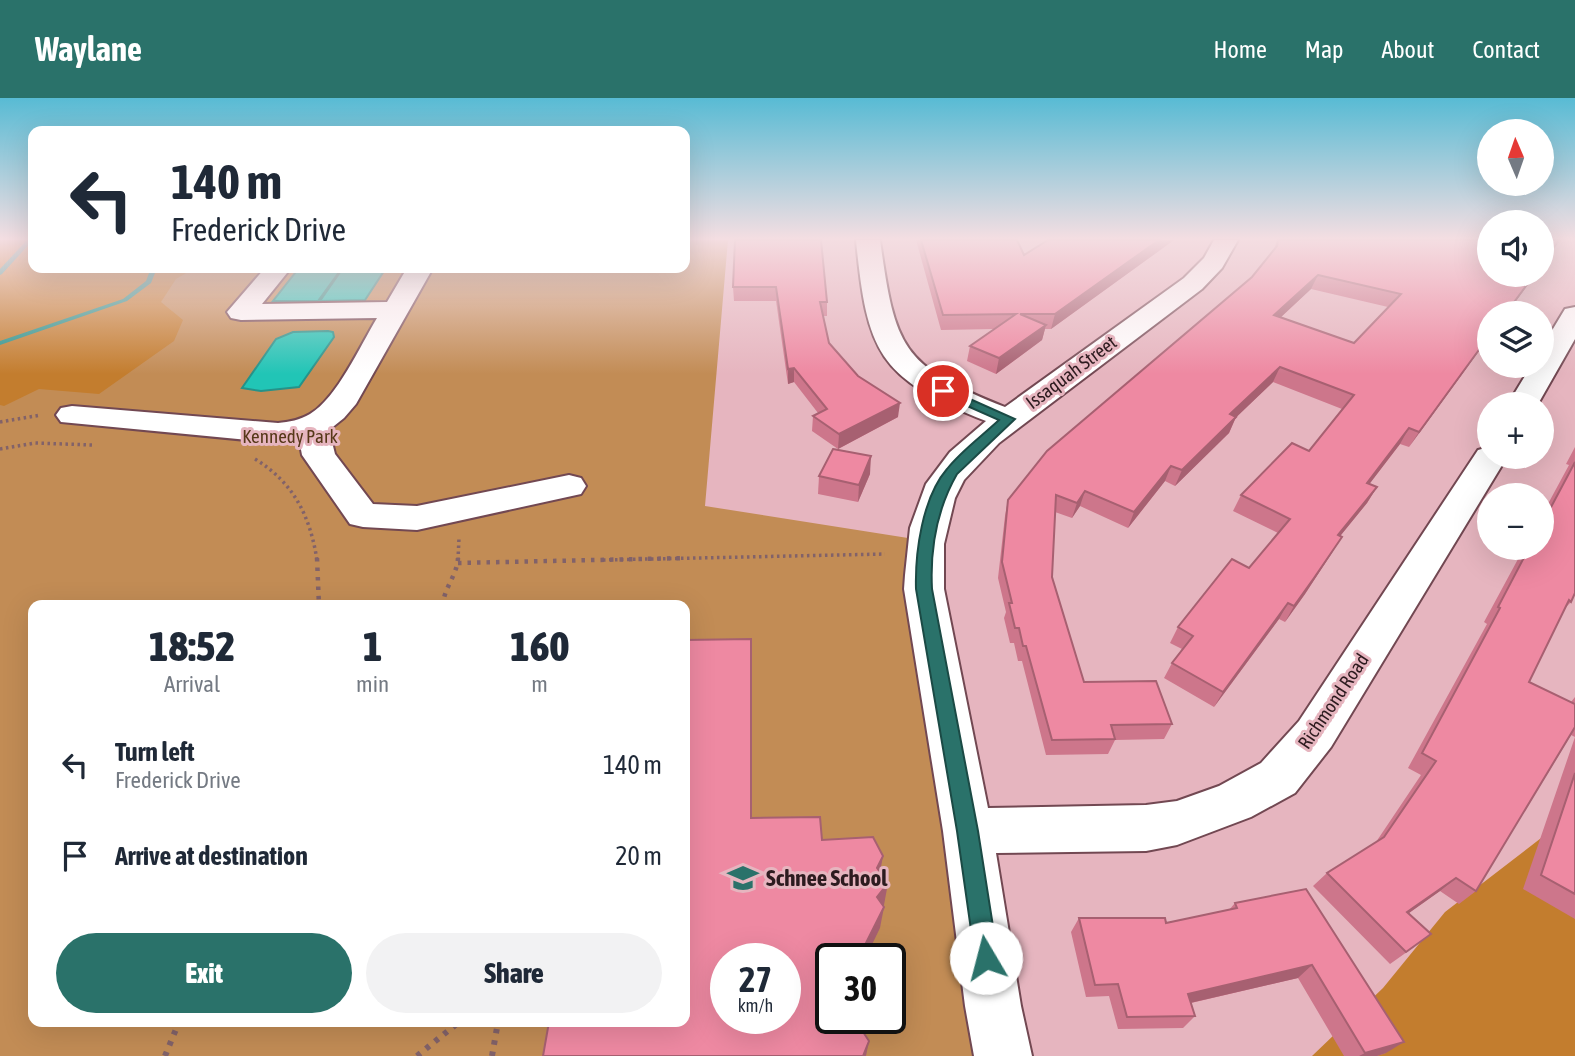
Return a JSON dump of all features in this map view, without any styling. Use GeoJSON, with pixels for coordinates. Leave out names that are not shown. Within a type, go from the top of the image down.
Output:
{"type":"FeatureCollection","features":[{"type":"Feature","properties":{"kind":"street"},"geometry":{"type":"LineString","coordinates":[[264,285],[241,312],[395,310]]}},
{"type":"Feature","properties":{"kind":"street"},"geometry":{"type":"LineString","coordinates":[[72,415],[278,433],[312,427],[326,420],[340,404],[410,285]]}},
{"type":"Feature","properties":{"kind":"street"},"geometry":{"type":"LineString","coordinates":[[874,285],[888,342],[920,377],[943,391],[1008,419]]}},
{"type":"Feature","properties":{"kind":"street","name":"Issaquah Street"},"geometry":{"type":"LineString","coordinates":[[1003,1056],[993,1006],[968,831],[924,589],[923,571],[931,519],[952,472],[1008,419],[1188,285]]}},
{"type":"Feature","properties":{"kind":"street"},"geometry":{"type":"LineString","coordinates":[[1530,392],[1575,316]]}},
{"type":"Feature","properties":{"kind":"street"},"geometry":{"type":"LineString","coordinates":[[312,427],[319,455],[363,515],[417,518],[569,486]]}},
{"type":"Feature","properties":{"kind":"street","name":"Richmond Road"},"geometry":{"type":"LineString","coordinates":[[968,831],[1146,828],[1177,823],[1234,802],[1278,778],[1315,734],[1482,469]]}},
{"type":"Feature","properties":{"kind":"path"},"geometry":{"type":"LineString","coordinates":[[0,422],[35,415],[72,415]]}},
{"type":"Feature","properties":{"kind":"path"},"geometry":{"type":"LineString","coordinates":[[0,449],[36,443],[99,445]]}},
{"type":"Feature","properties":{"kind":"path"},"geometry":{"type":"LineString","coordinates":[[243,458],[256,459],[288,482],[317,543],[319,600]]}},
{"type":"Feature","properties":{"kind":"path"},"geometry":{"type":"LineString","coordinates":[[443,600],[457,572],[460,509]]}},
{"type":"Feature","properties":{"kind":"path"},"geometry":{"type":"LineString","coordinates":[[458,563],[885,554]]}},
{"type":"Feature","properties":{"kind":"path"},"geometry":{"type":"LineString","coordinates":[[165,1056],[177,1027]]}},
{"type":"Feature","properties":{"kind":"path"},"geometry":{"type":"LineString","coordinates":[[417,1056],[453,1027]]}},
{"type":"Feature","properties":{"kind":"path"},"geometry":{"type":"LineString","coordinates":[[492,1056],[497,1027]]}},
{"type":"Feature","properties":{"kind":"green space","name":"Kennedy Park"},"geometry":{"type":"Polygon","coordinates":[[[0,285],[724,285],[705,506],[927,541],[1003,1056],[0,1056],[0,285]]]}},
{"type":"Feature","properties":{"kind":"shaded area"},"geometry":{"type":"Polygon","coordinates":[[[0,285],[172,285],[161,302],[183,320],[174,341],[99,394],[39,389],[4,406],[0,405],[0,285]]]}},
{"type":"Feature","properties":{"kind":"shaded area"},"geometry":{"type":"Polygon","coordinates":[[[1575,827],[1575,1056],[1312,1056],[1383,988],[1445,912],[1545,835],[1575,827]]]}},
{"type":"Feature","properties":{"kind":"water"},"geometry":{"type":"Polygon","coordinates":[[[286,285],[330,285],[318,301],[273,301],[286,285]]]}},
{"type":"Feature","properties":{"kind":"water"},"geometry":{"type":"Polygon","coordinates":[[[331,285],[375,285],[365,300],[320,301],[331,285]]]}},
{"type":"Feature","properties":{"kind":"water"},"geometry":{"type":"Polygon","coordinates":[[[293,332],[333,332],[334,337],[299,387],[261,391],[242,388],[276,339],[293,332]]]}},
{"type":"Feature","properties":{"kind":"building"},"geometry":{"type":"Polygon","coordinates":[[[733,285],[825,285],[827,302],[820,302],[829,343],[858,376],[900,403],[839,434],[813,416],[827,409],[794,368],[788,369],[776,287],[733,287],[733,285]]]}},
{"type":"Feature","properties":{"kind":"building"},"geometry":{"type":"Polygon","coordinates":[[[934,285],[1096,285],[1055,314],[1020,314],[1046,325],[999,358],[970,346],[1016,314],[943,315],[934,285]]]}},
{"type":"Feature","properties":{"kind":"building"},"geometry":{"type":"Polygon","coordinates":[[[1243,285],[1307,285],[1274,315],[1354,343],[1401,294],[1360,285],[1525,287],[1515,301],[1477,301],[1477,352],[1419,432],[1409,428],[1367,483],[1377,487],[1338,535],[1342,537],[1294,606],[1288,603],[1223,692],[1172,663],[1193,636],[1178,627],[1232,559],[1249,568],[1290,519],[1241,495],[1292,443],[1309,451],[1354,395],[1280,367],[1230,414],[1236,417],[1182,470],[1171,466],[1134,512],[1085,491],[1077,503],[1056,495],[1052,577],[1084,682],[1156,681],[1172,724],[1111,725],[1115,739],[1052,740],[1026,646],[1023,646],[1019,628],[1015,628],[1009,603],[1012,603],[1002,562],[1008,500],[1047,451],[1243,285]]]}},
{"type":"Feature","properties":{"kind":"building"},"geometry":{"type":"Polygon","coordinates":[[[833,449],[871,456],[859,485],[819,476],[833,449]]]}},
{"type":"Feature","properties":{"kind":"building"},"geometry":{"type":"Polygon","coordinates":[[[1575,462],[1575,593],[1571,602],[1569,600],[1529,682],[1575,704],[1575,727],[1476,891],[1456,878],[1407,912],[1431,934],[1406,952],[1327,873],[1384,837],[1436,761],[1422,753],[1523,560],[1554,560],[1554,501],[1575,462]]]}},
{"type":"Feature","properties":{"kind":"building","name":"Schnee School"},"geometry":{"type":"Polygon","coordinates":[[[751,639],[751,818],[820,817],[822,840],[873,837],[883,856],[877,868],[888,883],[877,897],[884,907],[866,943],[815,943],[815,1034],[864,1034],[869,1041],[863,1056],[543,1056],[548,1027],[690,1027],[690,640],[751,639]]]}},
{"type":"Feature","properties":{"kind":"building"},"geometry":{"type":"Polygon","coordinates":[[[1575,773],[1575,894],[1541,875],[1575,773]]]}},
{"type":"Feature","properties":{"kind":"building"},"geometry":{"type":"Polygon","coordinates":[[[1306,889],[1404,1042],[1365,1053],[1312,965],[1188,994],[1195,1016],[1127,1017],[1118,984],[1095,985],[1079,918],[1165,918],[1166,923],[1237,908],[1235,903],[1306,889]]]}},
{"type":"Feature","properties":{"kind":"waterway"},"geometry":{"type":"LineString","coordinates":[[0,343],[125,300],[145,285]]}},
{"type":"Feature","properties":{"kind":"place","name":"Schnee School"},"geometry":{"type":"Point","coordinates":[743,878]}},
{"type":"Feature","properties":{"kind":"route"},"geometry":{"type":"LineString","coordinates":[[943,391],[1008,419],[952,472],[946,482],[931,519],[923,571],[968,831],[986,958]]}}]}
